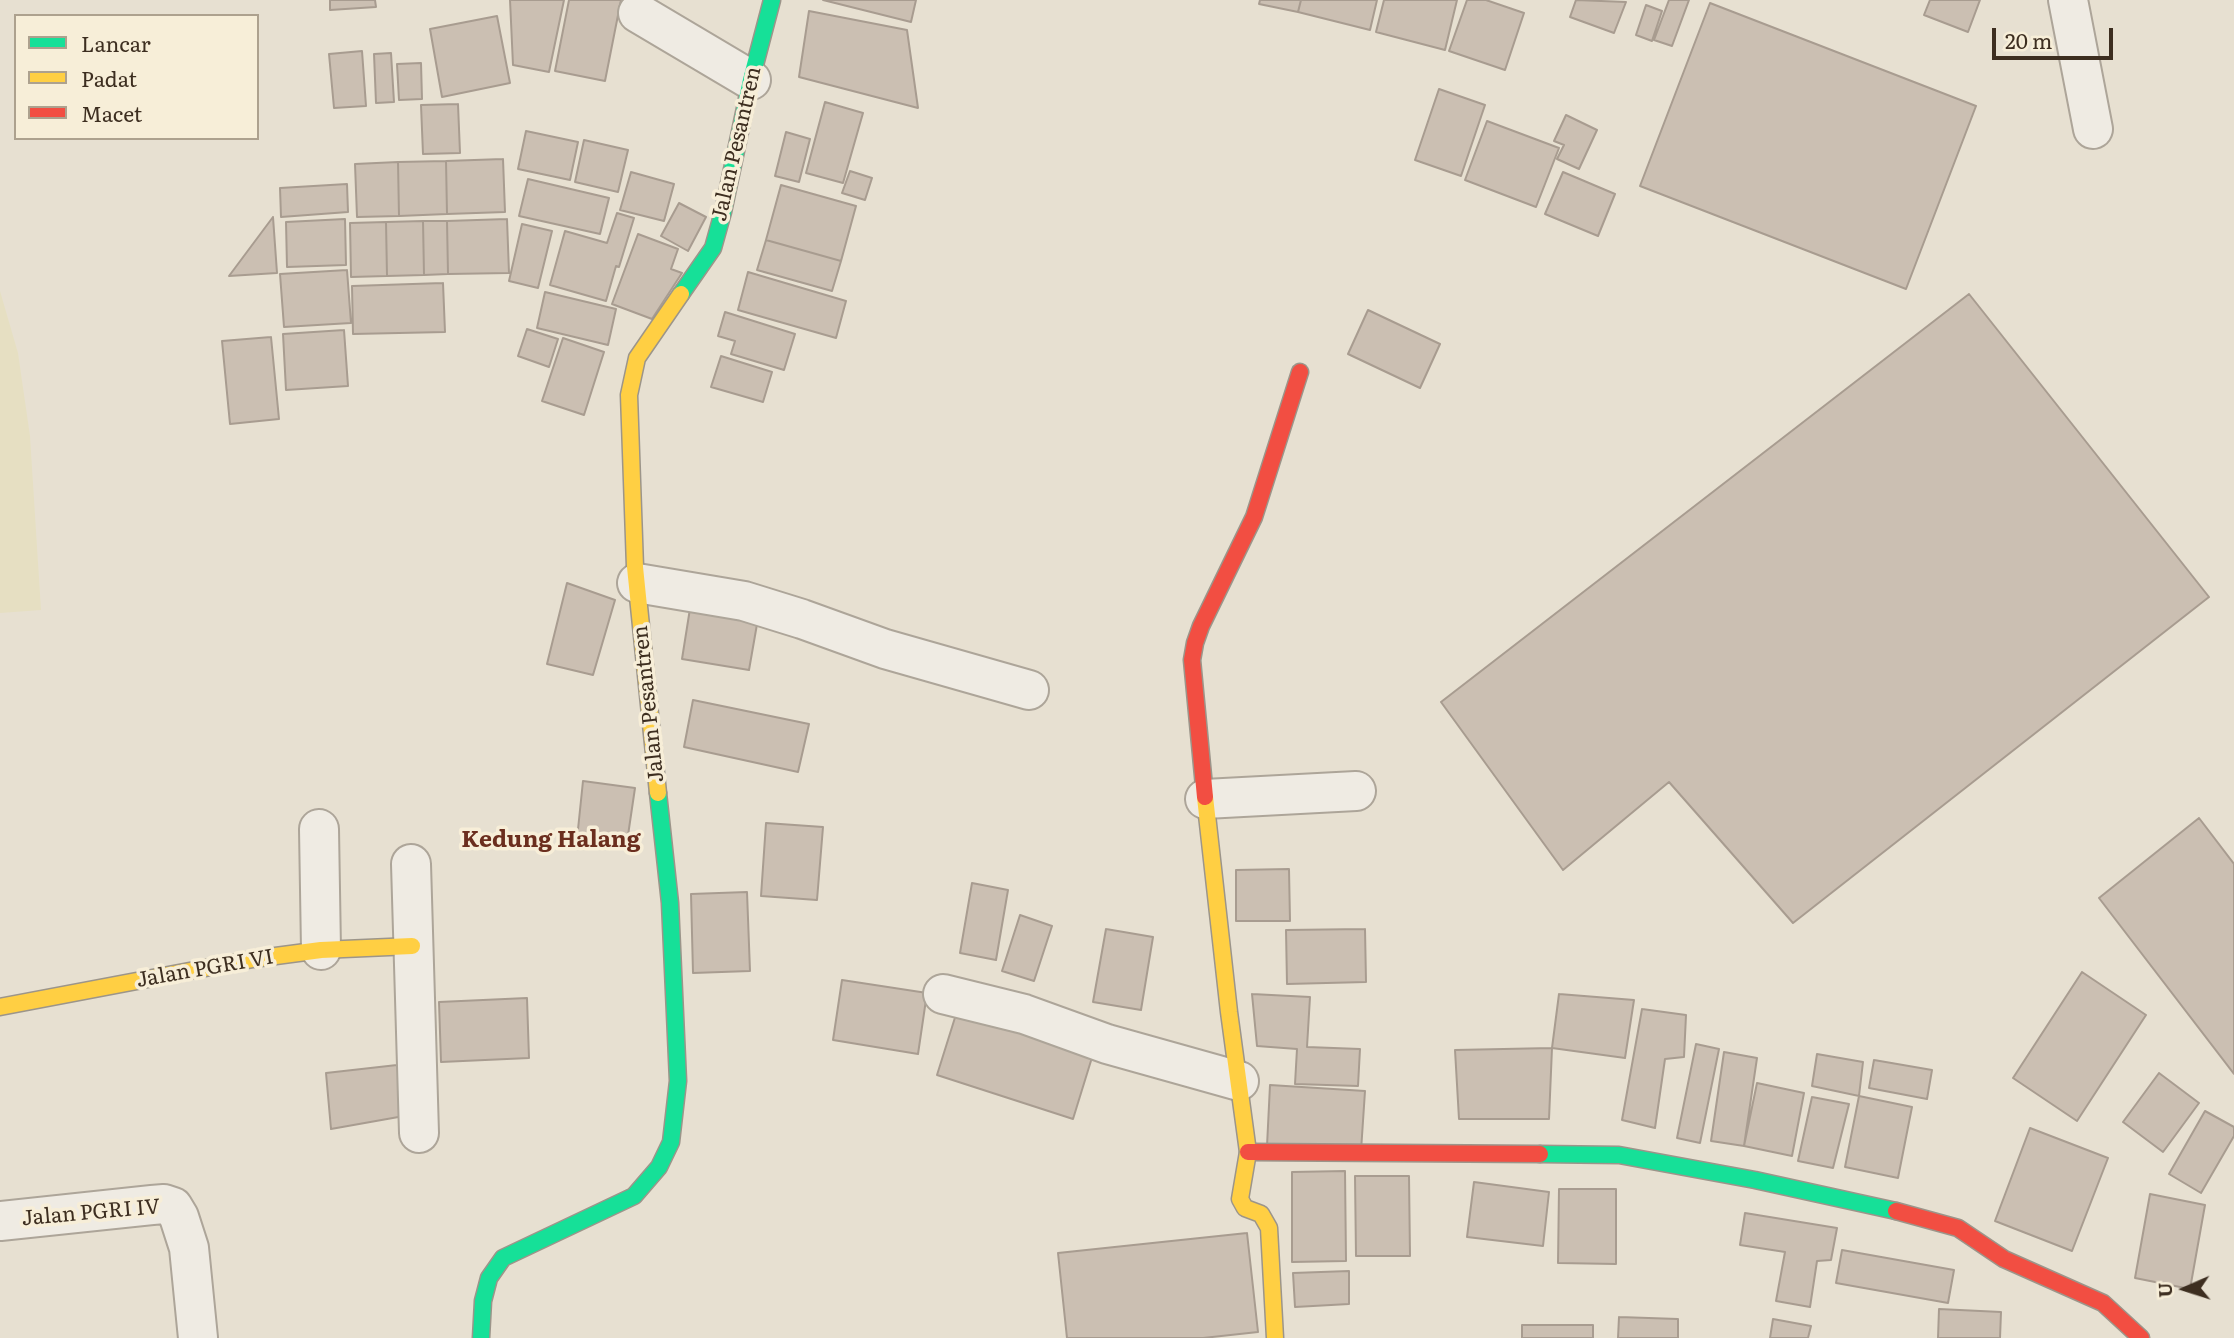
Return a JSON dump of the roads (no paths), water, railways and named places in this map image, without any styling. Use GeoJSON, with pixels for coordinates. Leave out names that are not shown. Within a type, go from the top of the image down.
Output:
{"type":"FeatureCollection","features":[{"type":"Feature","properties":{"kind":"street","name":"Jalan Pesantren"},"geometry":{"type":"LineString","coordinates":[[481,1338],[483,1301],[489,1278],[503,1258],[634,1196],[659,1167],[671,1142],[676,1119],[678,1081],[670,903],[637,583],[629,395],[631,378],[642,349],[713,248],[772,0]]}},
{"type":"Feature","properties":{"kind":"street"},"geometry":{"type":"LineString","coordinates":[[2068,0],[2093,129]]}},
{"type":"Feature","properties":{"kind":"street"},"geometry":{"type":"LineString","coordinates":[[638,13],[751,80]]}},
{"type":"Feature","properties":{"kind":"street"},"geometry":{"type":"LineString","coordinates":[[1275,1338],[1269,1228],[1261,1214],[1245,1208],[1240,1199],[1248,1152],[1205,799],[1192,660],[1201,626],[1254,517],[1300,372]]}},
{"type":"Feature","properties":{"kind":"street"},"geometry":{"type":"LineString","coordinates":[[637,583],[744,601],[885,649],[1029,690]]}},
{"type":"Feature","properties":{"kind":"street"},"geometry":{"type":"LineString","coordinates":[[1205,799],[1356,791]]}},
{"type":"Feature","properties":{"kind":"street"},"geometry":{"type":"LineString","coordinates":[[319,829],[321,950]]}},
{"type":"Feature","properties":{"kind":"street"},"geometry":{"type":"LineString","coordinates":[[411,864],[419,1133]]}},
{"type":"Feature","properties":{"kind":"street","name":"Jalan PGRI VI"},"geometry":{"type":"LineString","coordinates":[[0,1007],[253,959],[321,950],[412,946]]}},
{"type":"Feature","properties":{"kind":"street"},"geometry":{"type":"LineString","coordinates":[[943,995],[1024,1014],[1107,1044],[1239,1081]]}},
{"type":"Feature","properties":{"kind":"street"},"geometry":{"type":"LineString","coordinates":[[1248,1152],[1619,1155],[1755,1180],[1889,1209],[1958,1228],[2004,1259],[2103,1303],[2141,1338]]}},
{"type":"Feature","properties":{"kind":"street","name":"Jalan PGRI IV"},"geometry":{"type":"LineString","coordinates":[[0,1221],[164,1204],[173,1207],[189,1248],[198,1338]]}},
{"type":"Feature","properties":{"kind":"district","name":"Kedung Halang"},"geometry":{"type":"Point","coordinates":[551,840]}}]}
